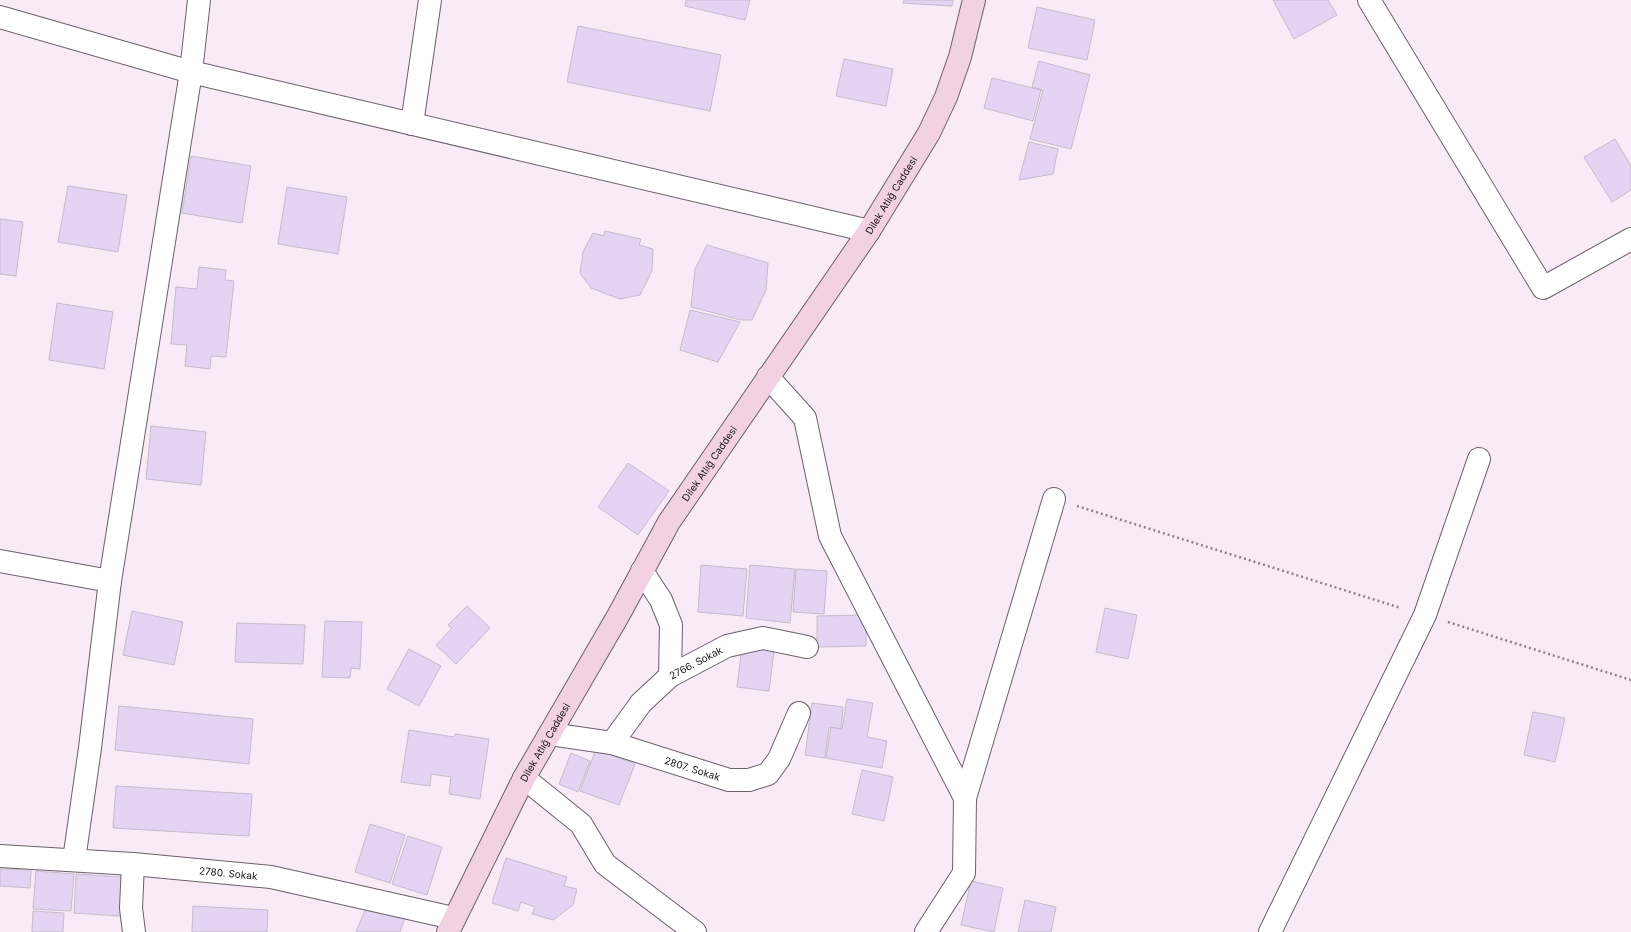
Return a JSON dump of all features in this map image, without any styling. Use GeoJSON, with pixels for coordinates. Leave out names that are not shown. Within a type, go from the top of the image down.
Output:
{"type":"FeatureCollection","features":[{"type":"Feature","properties":{"kind":"main road","name":"Dilek Atlığ Caddesi"},"geometry":{"type":"LineString","coordinates":[[450,925],[524,778],[669,522],[869,231],[932,127],[946,97],[960,57],[974,0]]}},
{"type":"Feature","properties":{"kind":"street"},"geometry":{"type":"LineString","coordinates":[[74,860],[90,748],[110,581],[192,72],[198,0]]}},
{"type":"Feature","properties":{"kind":"street"},"geometry":{"type":"LineString","coordinates":[[412,124],[430,0]]}},
{"type":"Feature","properties":{"kind":"street"},"geometry":{"type":"LineString","coordinates":[[1369,0],[1542,288],[1631,239]]}},
{"type":"Feature","properties":{"kind":"street"},"geometry":{"type":"LineString","coordinates":[[0,17],[192,72],[869,231]]}},
{"type":"Feature","properties":{"kind":"street"},"geometry":{"type":"LineString","coordinates":[[768,377],[805,418],[830,536],[965,798]]}},
{"type":"Feature","properties":{"kind":"street"},"geometry":{"type":"LineString","coordinates":[[1270,932],[1426,616],[1479,459]]}},
{"type":"Feature","properties":{"kind":"street"},"geometry":{"type":"LineString","coordinates":[[926,932],[964,873],[965,798],[1054,499]]}},
{"type":"Feature","properties":{"kind":"street"},"geometry":{"type":"LineString","coordinates":[[0,562],[110,581]]}},
{"type":"Feature","properties":{"kind":"street"},"geometry":{"type":"LineString","coordinates":[[642,571],[661,600],[671,624],[670,676]]}},
{"type":"Feature","properties":{"kind":"street","name":"2766. Sokak"},"geometry":{"type":"LineString","coordinates":[[612,743],[641,703],[670,676],[727,646],[763,638],[807,647]]}},
{"type":"Feature","properties":{"kind":"street","name":"2807. Sokak"},"geometry":{"type":"LineString","coordinates":[[550,734],[612,743],[729,780],[749,780],[768,774],[779,759],[799,713]]}},
{"type":"Feature","properties":{"kind":"street"},"geometry":{"type":"LineString","coordinates":[[524,778],[581,824],[605,864],[695,932]]}},
{"type":"Feature","properties":{"kind":"street","name":"2780. Sokak"},"geometry":{"type":"LineString","coordinates":[[0,856],[134,864],[271,877],[450,925]]}},
{"type":"Feature","properties":{"kind":"street"},"geometry":{"type":"LineString","coordinates":[[134,864],[131,908],[134,932]]}},
{"type":"Feature","properties":{"kind":"path"},"geometry":{"type":"LineString","coordinates":[[1054,499],[1631,680]]}},
{"type":"Feature","properties":{"kind":"building"},"geometry":{"type":"Polygon","coordinates":[[[686,0],[750,0],[745,20],[685,6],[686,0]]]}},
{"type":"Feature","properties":{"kind":"building"},"geometry":{"type":"Polygon","coordinates":[[[904,0],[953,0],[952,6],[903,3],[904,0]]]}},
{"type":"Feature","properties":{"kind":"building"},"geometry":{"type":"Polygon","coordinates":[[[1273,0],[1328,0],[1337,15],[1294,39],[1273,0]]]}},
{"type":"Feature","properties":{"kind":"building"},"geometry":{"type":"Polygon","coordinates":[[[1037,7],[1095,20],[1087,60],[1028,48],[1037,7]]]}},
{"type":"Feature","properties":{"kind":"building"},"geometry":{"type":"Polygon","coordinates":[[[578,26],[721,55],[710,111],[567,82],[578,26]]]}},
{"type":"Feature","properties":{"kind":"building"},"geometry":{"type":"Polygon","coordinates":[[[844,59],[893,69],[886,106],[836,96],[844,59]]]}},
{"type":"Feature","properties":{"kind":"building"},"geometry":{"type":"Polygon","coordinates":[[[1039,61],[1090,75],[1071,149],[1030,139],[1043,90],[1032,87],[1039,61]]]}},
{"type":"Feature","properties":{"kind":"building"},"geometry":{"type":"Polygon","coordinates":[[[992,78],[1041,90],[1033,121],[984,108],[992,78]]]}},
{"type":"Feature","properties":{"kind":"building"},"geometry":{"type":"Polygon","coordinates":[[[1615,139],[1631,166],[1631,190],[1612,202],[1584,157],[1615,139]]]}},
{"type":"Feature","properties":{"kind":"building"},"geometry":{"type":"Polygon","coordinates":[[[1029,142],[1058,149],[1053,174],[1019,180],[1029,142]]]}},
{"type":"Feature","properties":{"kind":"building"},"geometry":{"type":"Polygon","coordinates":[[[191,156],[251,166],[242,223],[182,213],[191,156]]]}},
{"type":"Feature","properties":{"kind":"building"},"geometry":{"type":"Polygon","coordinates":[[[68,186],[127,195],[118,252],[58,242],[68,186]]]}},
{"type":"Feature","properties":{"kind":"building"},"geometry":{"type":"Polygon","coordinates":[[[287,187],[347,197],[338,254],[278,244],[287,187]]]}},
{"type":"Feature","properties":{"kind":"building"},"geometry":{"type":"Polygon","coordinates":[[[0,219],[23,222],[16,276],[0,274],[0,219]]]}},
{"type":"Feature","properties":{"kind":"building"},"geometry":{"type":"Polygon","coordinates":[[[605,231],[641,239],[639,245],[653,249],[652,271],[640,295],[620,299],[591,288],[580,273],[583,252],[593,233],[604,236],[605,231]]]}},
{"type":"Feature","properties":{"kind":"building"},"geometry":{"type":"Polygon","coordinates":[[[707,245],[768,263],[766,290],[752,320],[741,320],[691,307],[695,269],[707,245]]]}},
{"type":"Feature","properties":{"kind":"building"},"geometry":{"type":"Polygon","coordinates":[[[199,267],[226,270],[225,280],[234,281],[226,357],[211,356],[210,369],[185,366],[187,345],[171,344],[176,287],[197,289],[199,267]]]}},
{"type":"Feature","properties":{"kind":"building"},"geometry":{"type":"Polygon","coordinates":[[[57,303],[113,312],[104,369],[49,360],[57,303]]]}},
{"type":"Feature","properties":{"kind":"building"},"geometry":{"type":"Polygon","coordinates":[[[690,310],[740,322],[718,362],[680,350],[690,310]]]}},
{"type":"Feature","properties":{"kind":"building"},"geometry":{"type":"Polygon","coordinates":[[[151,426],[206,432],[201,485],[146,479],[151,426]]]}},
{"type":"Feature","properties":{"kind":"building"},"geometry":{"type":"Polygon","coordinates":[[[628,463],[669,491],[638,535],[598,507],[628,463]]]}},
{"type":"Feature","properties":{"kind":"building"},"geometry":{"type":"Polygon","coordinates":[[[701,565],[747,569],[743,616],[698,612],[701,565]]]}},
{"type":"Feature","properties":{"kind":"building"},"geometry":{"type":"Polygon","coordinates":[[[750,565],[795,569],[790,623],[746,618],[750,565]]]}},
{"type":"Feature","properties":{"kind":"building"},"geometry":{"type":"Polygon","coordinates":[[[796,569],[827,571],[824,614],[793,612],[796,569]]]}},
{"type":"Feature","properties":{"kind":"building"},"geometry":{"type":"Polygon","coordinates":[[[467,606],[490,628],[456,664],[436,645],[452,628],[448,625],[467,606]]]}},
{"type":"Feature","properties":{"kind":"building"},"geometry":{"type":"Polygon","coordinates":[[[1105,608],[1137,615],[1128,659],[1096,652],[1105,608]]]}},
{"type":"Feature","properties":{"kind":"building"},"geometry":{"type":"Polygon","coordinates":[[[132,611],[183,622],[174,665],[123,655],[132,611]]]}},
{"type":"Feature","properties":{"kind":"building"},"geometry":{"type":"Polygon","coordinates":[[[866,615],[866,646],[817,647],[817,616],[866,615]]]}},
{"type":"Feature","properties":{"kind":"building"},"geometry":{"type":"Polygon","coordinates":[[[325,621],[362,622],[360,669],[351,668],[350,678],[322,677],[325,621]]]}},
{"type":"Feature","properties":{"kind":"building"},"geometry":{"type":"Polygon","coordinates":[[[237,623],[305,625],[303,664],[235,662],[237,623]]]}},
{"type":"Feature","properties":{"kind":"building"},"geometry":{"type":"Polygon","coordinates":[[[742,646],[774,650],[769,691],[737,687],[742,646]]]}},
{"type":"Feature","properties":{"kind":"building"},"geometry":{"type":"Polygon","coordinates":[[[409,649],[441,666],[419,706],[387,689],[409,649]]]}},
{"type":"Feature","properties":{"kind":"building"},"geometry":{"type":"Polygon","coordinates":[[[847,699],[873,703],[867,737],[887,741],[882,768],[826,758],[831,727],[842,729],[847,699]]]}},
{"type":"Feature","properties":{"kind":"building"},"geometry":{"type":"Polygon","coordinates":[[[812,703],[843,707],[841,729],[829,727],[825,758],[805,755],[812,703]]]}},
{"type":"Feature","properties":{"kind":"building"},"geometry":{"type":"Polygon","coordinates":[[[119,706],[253,719],[249,764],[115,750],[119,706]]]}},
{"type":"Feature","properties":{"kind":"building"},"geometry":{"type":"Polygon","coordinates":[[[1533,712],[1565,718],[1555,762],[1524,755],[1533,712]]]}},
{"type":"Feature","properties":{"kind":"building"},"geometry":{"type":"Polygon","coordinates":[[[409,730],[454,737],[455,734],[489,739],[480,799],[449,794],[451,777],[431,774],[430,786],[401,782],[409,730]]]}},
{"type":"Feature","properties":{"kind":"building"},"geometry":{"type":"Polygon","coordinates":[[[596,749],[635,764],[619,805],[580,791],[596,749]]]}},
{"type":"Feature","properties":{"kind":"building"},"geometry":{"type":"Polygon","coordinates":[[[571,753],[590,761],[578,792],[559,784],[571,753]]]}},
{"type":"Feature","properties":{"kind":"building"},"geometry":{"type":"Polygon","coordinates":[[[862,770],[893,777],[884,821],[852,814],[862,770]]]}},
{"type":"Feature","properties":{"kind":"building"},"geometry":{"type":"Polygon","coordinates":[[[116,786],[252,794],[249,836],[113,828],[116,786]]]}},
{"type":"Feature","properties":{"kind":"building"},"geometry":{"type":"Polygon","coordinates":[[[370,824],[405,835],[390,883],[355,872],[370,824]]]}},
{"type":"Feature","properties":{"kind":"building"},"geometry":{"type":"Polygon","coordinates":[[[408,836],[442,847],[427,895],[392,884],[408,836]]]}},
{"type":"Feature","properties":{"kind":"building"},"geometry":{"type":"Polygon","coordinates":[[[506,858],[567,877],[564,886],[577,889],[573,905],[553,920],[532,914],[535,907],[521,902],[518,911],[492,903],[506,858]]]}},
{"type":"Feature","properties":{"kind":"building"},"geometry":{"type":"Polygon","coordinates":[[[0,869],[31,870],[30,888],[0,886],[0,869]]]}},
{"type":"Feature","properties":{"kind":"building"},"geometry":{"type":"Polygon","coordinates":[[[36,871],[74,874],[71,911],[33,909],[36,871]]]}},
{"type":"Feature","properties":{"kind":"building"},"geometry":{"type":"Polygon","coordinates":[[[76,874],[122,877],[120,916],[74,913],[76,874]]]}},
{"type":"Feature","properties":{"kind":"building"},"geometry":{"type":"Polygon","coordinates":[[[971,881],[1003,888],[994,932],[961,925],[971,881]]]}},
{"type":"Feature","properties":{"kind":"building"},"geometry":{"type":"Polygon","coordinates":[[[1025,900],[1056,907],[1051,932],[1018,932],[1025,900]]]}},
{"type":"Feature","properties":{"kind":"building"},"geometry":{"type":"Polygon","coordinates":[[[367,905],[405,918],[400,932],[356,932],[367,905]]]}},
{"type":"Feature","properties":{"kind":"building"},"geometry":{"type":"Polygon","coordinates":[[[193,906],[268,910],[267,932],[192,932],[193,906]]]}},
{"type":"Feature","properties":{"kind":"building"},"geometry":{"type":"Polygon","coordinates":[[[33,911],[64,913],[63,932],[32,932],[33,911]]]}}]}
